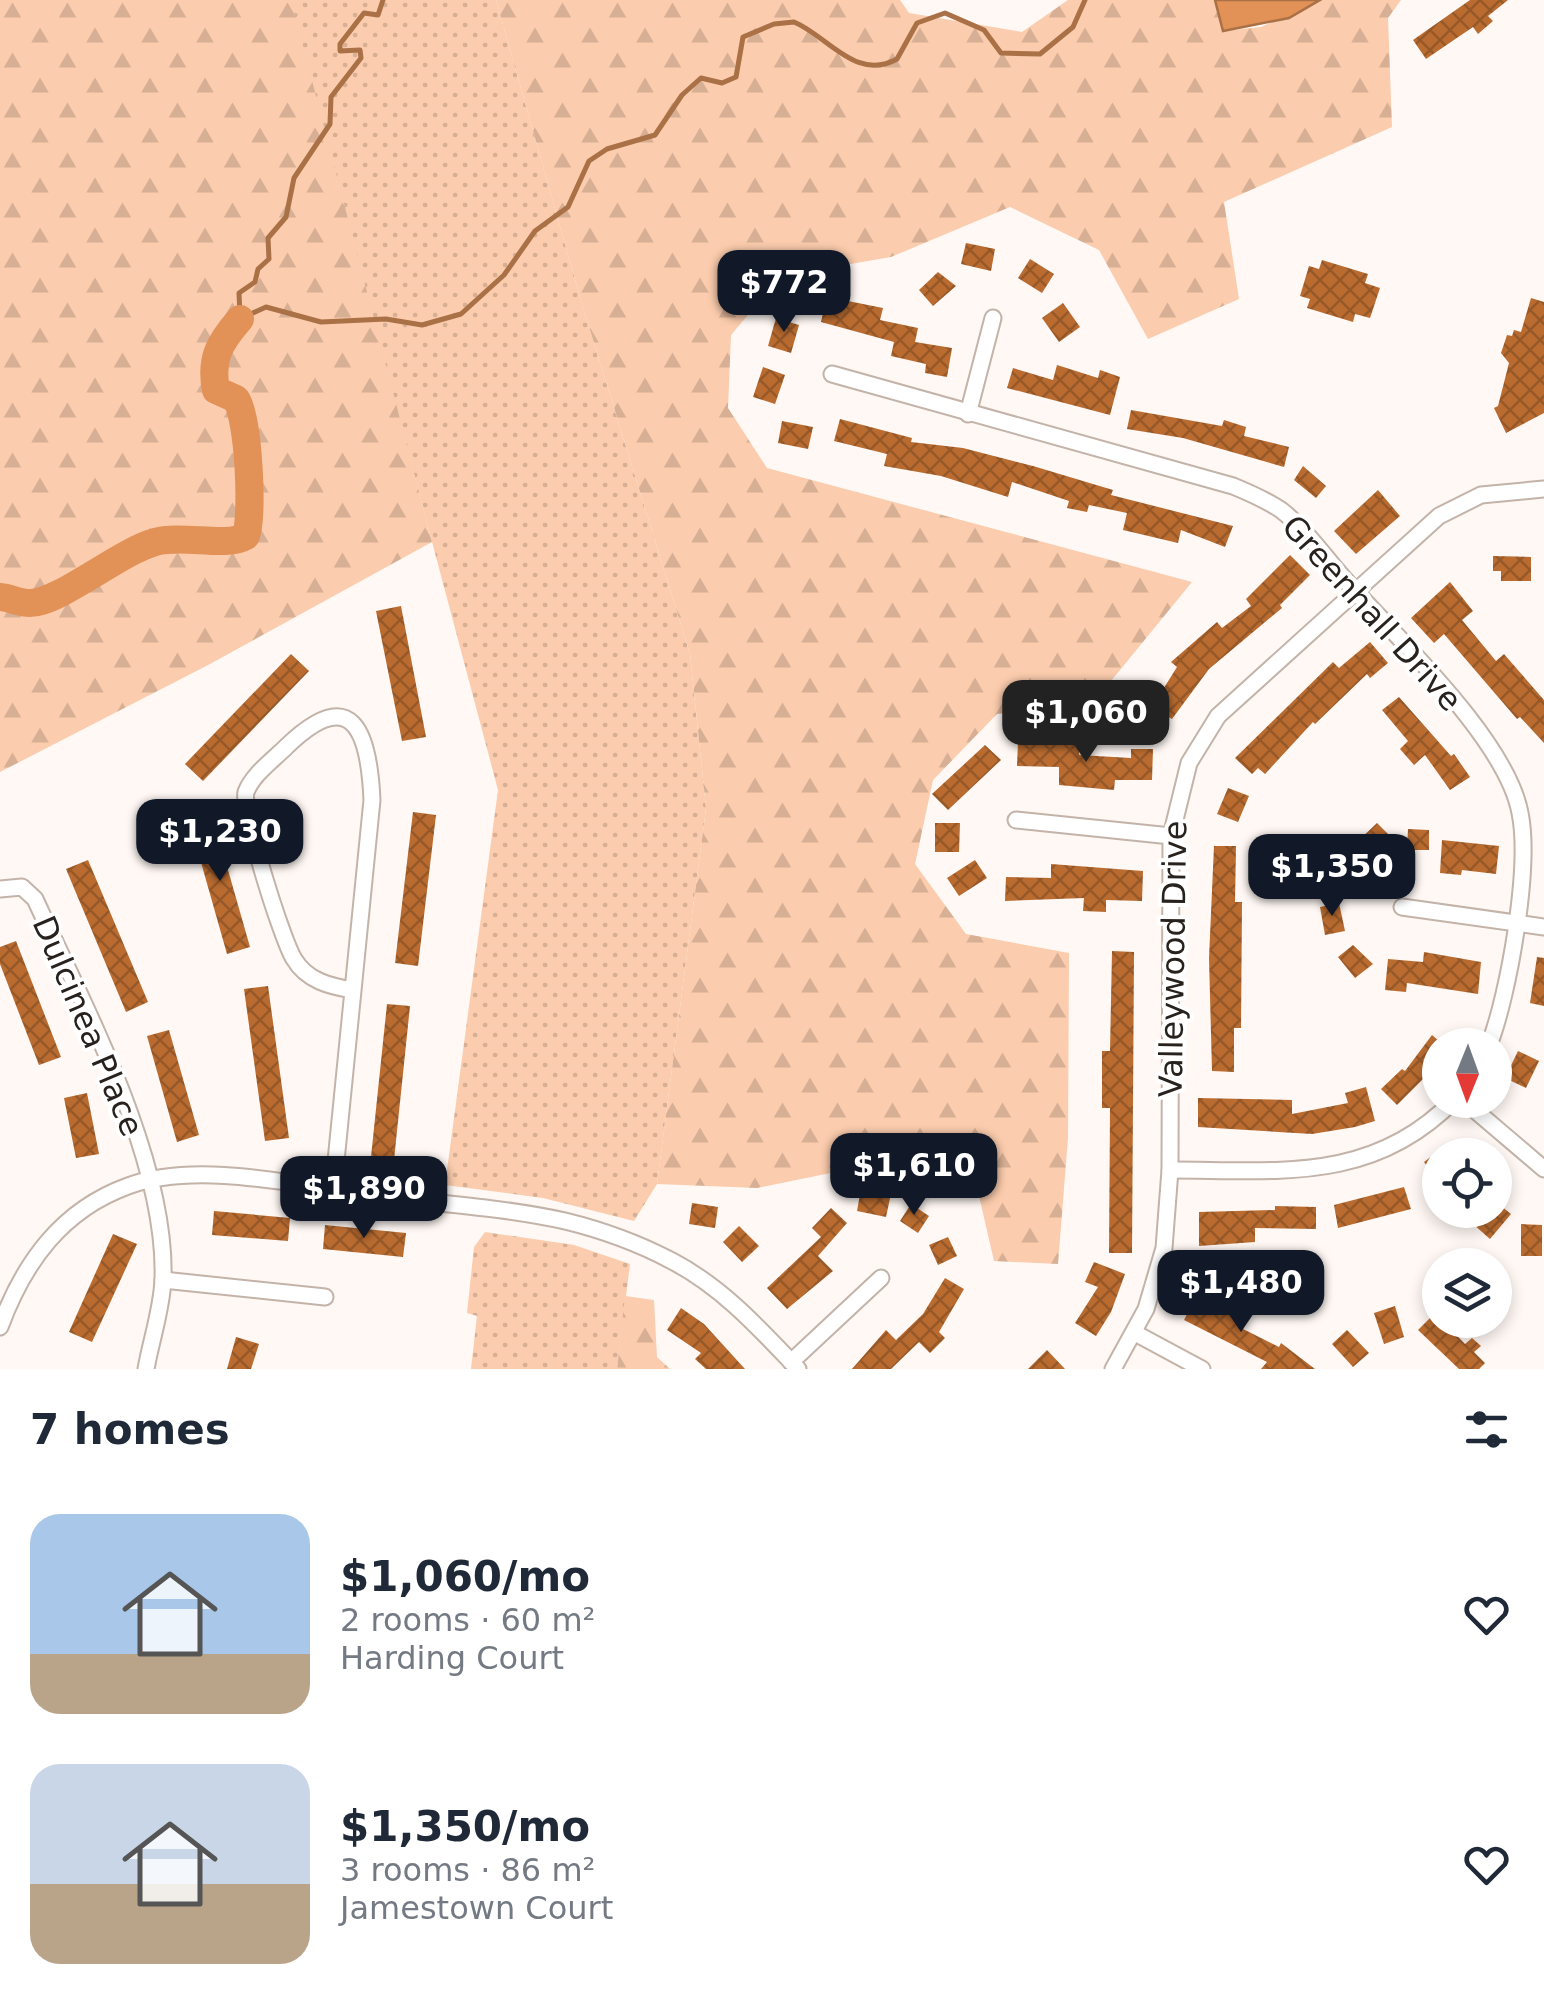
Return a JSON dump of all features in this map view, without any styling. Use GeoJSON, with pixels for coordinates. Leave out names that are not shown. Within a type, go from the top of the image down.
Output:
{"type":"FeatureCollection","features":[{"type":"Feature","properties":{"kind":"street"},"geometry":{"type":"LineString","coordinates":[[968,414],[993,318]]}},
{"type":"Feature","properties":{"kind":"street","name":"Greenhall Drive"},"geometry":{"type":"LineString","coordinates":[[832,374],[1260,497],[1298,526],[1451,699],[1509,777],[1524,836],[1503,998],[1494,1028]]}},
{"type":"Feature","properties":{"kind":"street","name":"Valleywood Drive"},"geometry":{"type":"LineString","coordinates":[[1113,1369],[1136,1333],[1164,1248],[1170,1170],[1170,836],[1189,763],[1218,716],[1420,531],[1458,505],[1504,490],[1544,489]]}},
{"type":"Feature","properties":{"kind":"street"},"geometry":{"type":"LineString","coordinates":[[333,1191],[352,990],[371,776],[358,729],[339,717],[328,716],[312,721],[253,779],[245,814],[294,960],[324,985],[352,990]]}},
{"type":"Feature","properties":{"kind":"street"},"geometry":{"type":"LineString","coordinates":[[1016,820],[1170,836]]}},
{"type":"Feature","properties":{"kind":"street","name":"Dulcinea Place"},"geometry":{"type":"LineString","coordinates":[[0,888],[14,885],[35,899],[114,1076],[148,1180],[163,1280],[146,1369]]}},
{"type":"Feature","properties":{"kind":"street"},"geometry":{"type":"LineString","coordinates":[[1402,907],[1544,927]]}},
{"type":"Feature","properties":{"kind":"street"},"geometry":{"type":"LineString","coordinates":[[1170,1170],[1334,1167],[1406,1140],[1432,1118]]}},
{"type":"Feature","properties":{"kind":"street"},"geometry":{"type":"LineString","coordinates":[[1484,1118],[1544,1169]]}},
{"type":"Feature","properties":{"kind":"street"},"geometry":{"type":"LineString","coordinates":[[0,1326],[3,1308],[31,1262],[65,1222],[108,1194],[148,1180],[205,1176],[518,1214],[606,1232],[641,1245],[706,1281],[735,1304],[794,1365],[881,1278]]}},
{"type":"Feature","properties":{"kind":"street"},"geometry":{"type":"LineString","coordinates":[[163,1280],[324,1297]]}},
{"type":"Feature","properties":{"kind":"street"},"geometry":{"type":"LineString","coordinates":[[1136,1333],[1202,1369]]}},
{"type":"Feature","properties":{"kind":"green space"},"geometry":{"type":"Polygon","coordinates":[[[0,0],[291,0],[432,542],[210,664],[0,772],[0,0]]]}},
{"type":"Feature","properties":{"kind":"green space"},"geometry":{"type":"Polygon","coordinates":[[[288,0],[496,0],[582,304],[690,654],[706,808],[657,1184],[634,1221],[543,1198],[445,1185],[498,790],[288,0]]]}},
{"type":"Feature","properties":{"kind":"green space"},"geometry":{"type":"Polygon","coordinates":[[[496,0],[900,0],[909,13],[1022,32],[1068,0],[1215,0],[1223,31],[1261,27],[1320,0],[1401,0],[1388,18],[1392,127],[1224,202],[1239,299],[1148,339],[1099,250],[1010,207],[891,257],[781,276],[731,335],[728,408],[767,468],[1192,582],[1093,703],[997,714],[933,780],[915,864],[966,934],[1069,953],[1068,1138],[1058,1264],[994,1261],[976,1183],[909,1157],[757,1188],[657,1184],[706,808],[690,654],[582,304],[496,0]]]}},
{"type":"Feature","properties":{"kind":"green space"},"geometry":{"type":"Polygon","coordinates":[[[485,1232],[574,1245],[630,1264],[617,1369],[471,1369],[477,1316],[467,1313],[474,1247],[485,1232]]]}},
{"type":"Feature","properties":{"kind":"green space"},"geometry":{"type":"Polygon","coordinates":[[[625,1296],[654,1300],[657,1357],[670,1369],[617,1369],[625,1296]]]}},
{"type":"Feature","properties":{"kind":"shaded area"},"geometry":{"type":"Polygon","coordinates":[[[1215,0],[1320,0],[1289,18],[1223,31],[1215,0]]]}},
{"type":"Feature","properties":{"kind":"building"},"geometry":{"type":"Polygon","coordinates":[[[1470,0],[1508,0],[1488,16],[1493,21],[1478,34],[1473,27],[1426,59],[1413,40],[1470,0]]]}},
{"type":"Feature","properties":{"kind":"building"},"geometry":{"type":"Polygon","coordinates":[[[966,243],[995,249],[991,271],[961,264],[966,243]]]}},
{"type":"Feature","properties":{"kind":"building"},"geometry":{"type":"Polygon","coordinates":[[[1030,259],[1054,274],[1042,293],[1018,278],[1030,259]]]}},
{"type":"Feature","properties":{"kind":"building"},"geometry":{"type":"Polygon","coordinates":[[[1322,260],[1368,274],[1365,283],[1380,288],[1370,318],[1355,314],[1353,322],[1307,308],[1310,299],[1300,296],[1309,266],[1319,269],[1322,260]]]}},
{"type":"Feature","properties":{"kind":"building"},"geometry":{"type":"Polygon","coordinates":[[[938,272],[956,286],[933,306],[919,290],[938,272]]]}},
{"type":"Feature","properties":{"kind":"building"},"geometry":{"type":"Polygon","coordinates":[[[828,291],[849,296],[848,301],[883,308],[880,320],[918,328],[915,342],[952,348],[947,377],[925,373],[926,364],[891,356],[894,342],[821,322],[828,291]]]}},
{"type":"Feature","properties":{"kind":"building"},"geometry":{"type":"Polygon","coordinates":[[[1531,298],[1544,302],[1544,413],[1506,433],[1494,408],[1498,406],[1509,363],[1501,353],[1507,335],[1512,336],[1514,330],[1521,332],[1531,298]]]}},
{"type":"Feature","properties":{"kind":"building"},"geometry":{"type":"Polygon","coordinates":[[[1063,303],[1080,327],[1059,342],[1042,318],[1063,303]]]}},
{"type":"Feature","properties":{"kind":"building"},"geometry":{"type":"Polygon","coordinates":[[[776,318],[799,325],[791,353],[768,346],[776,318]]]}},
{"type":"Feature","properties":{"kind":"building"},"geometry":{"type":"Polygon","coordinates":[[[1057,365],[1098,378],[1100,370],[1120,377],[1110,415],[1007,388],[1013,368],[1053,380],[1057,365]]]}},
{"type":"Feature","properties":{"kind":"building"},"geometry":{"type":"Polygon","coordinates":[[[763,367],[785,375],[775,404],[753,397],[763,367]]]}},
{"type":"Feature","properties":{"kind":"building"},"geometry":{"type":"Polygon","coordinates":[[[1131,410],[1222,426],[1224,420],[1246,427],[1244,436],[1289,447],[1284,467],[1183,438],[1127,429],[1131,410]]]}},
{"type":"Feature","properties":{"kind":"building"},"geometry":{"type":"Polygon","coordinates":[[[840,419],[912,438],[911,442],[963,448],[1033,466],[1113,490],[1111,495],[1233,526],[1225,547],[1181,530],[1178,543],[1123,530],[1127,513],[1089,505],[1087,512],[1067,508],[1069,501],[1012,482],[1008,497],[941,476],[884,466],[887,454],[834,441],[840,419]]]}},
{"type":"Feature","properties":{"kind":"building"},"geometry":{"type":"Polygon","coordinates":[[[782,421],[813,427],[808,449],[778,443],[782,421]]]}},
{"type":"Feature","properties":{"kind":"building"},"geometry":{"type":"Polygon","coordinates":[[[1303,466],[1326,486],[1316,498],[1294,480],[1303,466]]]}},
{"type":"Feature","properties":{"kind":"building"},"geometry":{"type":"Polygon","coordinates":[[[1378,490],[1400,516],[1356,554],[1334,531],[1378,490]]]}},
{"type":"Feature","properties":{"kind":"building"},"geometry":{"type":"Polygon","coordinates":[[[1290,555],[1310,575],[1280,605],[1282,608],[1209,669],[1172,719],[1152,707],[1177,667],[1171,662],[1217,622],[1222,628],[1251,606],[1246,599],[1290,555]]]}},
{"type":"Feature","properties":{"kind":"building"},"geometry":{"type":"Polygon","coordinates":[[[1493,556],[1531,557],[1531,581],[1501,581],[1501,571],[1493,571],[1493,556]]]}},
{"type":"Feature","properties":{"kind":"building"},"geometry":{"type":"Polygon","coordinates":[[[1450,582],[1473,611],[1462,620],[1496,661],[1504,654],[1544,700],[1544,743],[1520,717],[1517,719],[1444,634],[1434,643],[1411,618],[1450,582]]]}},
{"type":"Feature","properties":{"kind":"building"},"geometry":{"type":"Polygon","coordinates":[[[401,606],[426,737],[402,741],[376,611],[401,606]]]}},
{"type":"Feature","properties":{"kind":"building"},"geometry":{"type":"Polygon","coordinates":[[[1370,642],[1388,663],[1370,678],[1367,674],[1313,722],[1265,774],[1258,768],[1252,774],[1235,758],[1333,662],[1339,668],[1370,642]]]}},
{"type":"Feature","properties":{"kind":"building"},"geometry":{"type":"Polygon","coordinates":[[[291,654],[309,671],[203,781],[185,764],[291,654]]]}},
{"type":"Feature","properties":{"kind":"building"},"geometry":{"type":"Polygon","coordinates":[[[1399,697],[1451,756],[1454,754],[1470,777],[1450,790],[1425,755],[1414,765],[1400,749],[1408,741],[1382,710],[1399,697]]]}},
{"type":"Feature","properties":{"kind":"building"},"geometry":{"type":"Polygon","coordinates":[[[1018,742],[1079,743],[1079,755],[1131,758],[1131,749],[1153,749],[1152,780],[1115,780],[1114,790],[1059,785],[1059,767],[1017,766],[1018,742]]]}},
{"type":"Feature","properties":{"kind":"building"},"geometry":{"type":"Polygon","coordinates":[[[985,745],[1001,760],[948,810],[932,794],[985,745]]]}},
{"type":"Feature","properties":{"kind":"building"},"geometry":{"type":"Polygon","coordinates":[[[1228,788],[1249,796],[1238,822],[1217,814],[1228,788]]]}},
{"type":"Feature","properties":{"kind":"building"},"geometry":{"type":"Polygon","coordinates":[[[413,812],[436,815],[418,966],[395,963],[413,812]]]}},
{"type":"Feature","properties":{"kind":"building"},"geometry":{"type":"Polygon","coordinates":[[[212,814],[250,947],[227,954],[189,820],[212,814]]]}},
{"type":"Feature","properties":{"kind":"building"},"geometry":{"type":"Polygon","coordinates":[[[935,823],[960,823],[959,852],[935,852],[935,823]]]}},
{"type":"Feature","properties":{"kind":"building"},"geometry":{"type":"Polygon","coordinates":[[[1377,823],[1394,840],[1372,860],[1356,843],[1377,823]]]}},
{"type":"Feature","properties":{"kind":"building"},"geometry":{"type":"Polygon","coordinates":[[[1408,829],[1429,830],[1429,850],[1407,850],[1408,829]]]}},
{"type":"Feature","properties":{"kind":"building"},"geometry":{"type":"Polygon","coordinates":[[[1442,840],[1499,846],[1496,874],[1462,870],[1461,875],[1440,873],[1442,840]]]}},
{"type":"Feature","properties":{"kind":"building"},"geometry":{"type":"Polygon","coordinates":[[[1214,846],[1236,846],[1235,902],[1242,902],[1241,1028],[1234,1028],[1234,1072],[1212,1071],[1209,958],[1214,846]]]}},
{"type":"Feature","properties":{"kind":"building"},"geometry":{"type":"Polygon","coordinates":[[[1332,855],[1354,863],[1344,890],[1322,882],[1332,855]]]}},
{"type":"Feature","properties":{"kind":"building"},"geometry":{"type":"Polygon","coordinates":[[[88,860],[148,1002],[126,1012],[66,869],[88,860]]]}},
{"type":"Feature","properties":{"kind":"building"},"geometry":{"type":"Polygon","coordinates":[[[975,860],[987,878],[959,896],[947,878],[975,860]]]}},
{"type":"Feature","properties":{"kind":"building"},"geometry":{"type":"Polygon","coordinates":[[[1051,864],[1143,871],[1142,901],[1106,900],[1106,912],[1083,911],[1084,898],[1005,901],[1006,877],[1051,878],[1051,864]]]}},
{"type":"Feature","properties":{"kind":"building"},"geometry":{"type":"Polygon","coordinates":[[[1339,903],[1345,931],[1325,935],[1320,907],[1339,903]]]}},
{"type":"Feature","properties":{"kind":"building"},"geometry":{"type":"Polygon","coordinates":[[[16,941],[61,1057],[39,1065],[0,964],[0,947],[16,941]]]}},
{"type":"Feature","properties":{"kind":"building"},"geometry":{"type":"Polygon","coordinates":[[[1353,945],[1373,964],[1355,978],[1338,957],[1353,945]]]}},
{"type":"Feature","properties":{"kind":"building"},"geometry":{"type":"Polygon","coordinates":[[[1112,951],[1134,952],[1132,1253],[1109,1253],[1110,1108],[1102,1108],[1102,1051],[1110,1051],[1112,951]]]}},
{"type":"Feature","properties":{"kind":"building"},"geometry":{"type":"Polygon","coordinates":[[[1424,952],[1481,962],[1478,994],[1407,983],[1406,992],[1385,990],[1388,959],[1423,962],[1424,952]]]}},
{"type":"Feature","properties":{"kind":"building"},"geometry":{"type":"Polygon","coordinates":[[[1537,957],[1544,958],[1544,1006],[1530,1003],[1537,957]]]}},
{"type":"Feature","properties":{"kind":"building"},"geometry":{"type":"Polygon","coordinates":[[[268,986],[289,1138],[265,1141],[244,989],[268,986]]]}},
{"type":"Feature","properties":{"kind":"building"},"geometry":{"type":"Polygon","coordinates":[[[387,1004],[410,1006],[394,1160],[371,1157],[387,1004]]]}},
{"type":"Feature","properties":{"kind":"building"},"geometry":{"type":"Polygon","coordinates":[[[169,1030],[199,1135],[177,1142],[147,1036],[169,1030]]]}},
{"type":"Feature","properties":{"kind":"building"},"geometry":{"type":"Polygon","coordinates":[[[1422,1048],[1422,1080],[1397,1105],[1381,1089],[1402,1069],[1405,1071],[1422,1048]]]}},
{"type":"Feature","properties":{"kind":"building"},"geometry":{"type":"Polygon","coordinates":[[[1518,1051],[1539,1061],[1526,1088],[1512,1081],[1512,1063],[1518,1051]]]}},
{"type":"Feature","properties":{"kind":"building"},"geometry":{"type":"Polygon","coordinates":[[[1366,1087],[1375,1121],[1355,1127],[1312,1134],[1198,1127],[1198,1098],[1292,1100],[1292,1114],[1348,1103],[1345,1093],[1366,1087]]]}},
{"type":"Feature","properties":{"kind":"building"},"geometry":{"type":"Polygon","coordinates":[[[87,1093],[99,1154],[76,1158],[64,1098],[87,1093]]]}},
{"type":"Feature","properties":{"kind":"building"},"geometry":{"type":"Polygon","coordinates":[[[862,1183],[892,1189],[886,1217],[857,1211],[862,1183]]]}},
{"type":"Feature","properties":{"kind":"building"},"geometry":{"type":"Polygon","coordinates":[[[1404,1187],[1411,1209],[1338,1228],[1334,1205],[1404,1187]]]}},
{"type":"Feature","properties":{"kind":"building"},"geometry":{"type":"Polygon","coordinates":[[[692,1203],[718,1207],[715,1228],[689,1224],[692,1203]]]}},
{"type":"Feature","properties":{"kind":"building"},"geometry":{"type":"Polygon","coordinates":[[[911,1204],[929,1216],[918,1233],[900,1221],[911,1204]]]}},
{"type":"Feature","properties":{"kind":"building"},"geometry":{"type":"Polygon","coordinates":[[[1275,1206],[1316,1207],[1316,1229],[1255,1228],[1255,1242],[1199,1246],[1199,1212],[1275,1210],[1275,1206]]]}},
{"type":"Feature","properties":{"kind":"building"},"geometry":{"type":"Polygon","coordinates":[[[831,1208],[847,1223],[818,1256],[833,1271],[787,1309],[767,1288],[821,1237],[812,1228],[831,1208]]]}},
{"type":"Feature","properties":{"kind":"building"},"geometry":{"type":"Polygon","coordinates":[[[214,1211],[290,1218],[288,1241],[212,1235],[214,1211]]]}},
{"type":"Feature","properties":{"kind":"building"},"geometry":{"type":"Polygon","coordinates":[[[1521,1224],[1542,1225],[1542,1256],[1521,1256],[1521,1224]]]}},
{"type":"Feature","properties":{"kind":"building"},"geometry":{"type":"Polygon","coordinates":[[[325,1225],[406,1233],[403,1257],[323,1249],[325,1225]]]}},
{"type":"Feature","properties":{"kind":"building"},"geometry":{"type":"Polygon","coordinates":[[[739,1226],[759,1246],[742,1262],[723,1242],[739,1226]]]}},
{"type":"Feature","properties":{"kind":"building"},"geometry":{"type":"Polygon","coordinates":[[[1478,1228],[1499,1228],[1490,1239],[1478,1228]]]}},
{"type":"Feature","properties":{"kind":"building"},"geometry":{"type":"Polygon","coordinates":[[[113,1234],[137,1244],[92,1342],[69,1332],[113,1234]]]}},
{"type":"Feature","properties":{"kind":"building"},"geometry":{"type":"Polygon","coordinates":[[[948,1237],[957,1256],[938,1265],[929,1245],[948,1237]]]}},
{"type":"Feature","properties":{"kind":"building"},"geometry":{"type":"Polygon","coordinates":[[[1094,1262],[1125,1274],[1111,1312],[1096,1336],[1075,1323],[1098,1287],[1085,1282],[1094,1262]]]}},
{"type":"Feature","properties":{"kind":"building"},"geometry":{"type":"Polygon","coordinates":[[[945,1278],[964,1289],[939,1332],[945,1338],[930,1353],[919,1342],[891,1369],[852,1369],[886,1330],[896,1340],[923,1314],[945,1278]]]}},
{"type":"Feature","properties":{"kind":"building"},"geometry":{"type":"Polygon","coordinates":[[[1198,1293],[1248,1319],[1243,1329],[1279,1347],[1281,1343],[1315,1369],[1261,1369],[1267,1362],[1184,1320],[1198,1293]]]}},
{"type":"Feature","properties":{"kind":"building"},"geometry":{"type":"Polygon","coordinates":[[[1395,1306],[1404,1337],[1384,1344],[1374,1313],[1395,1306]]]}},
{"type":"Feature","properties":{"kind":"building"},"geometry":{"type":"Polygon","coordinates":[[[681,1308],[704,1324],[745,1369],[706,1369],[695,1359],[701,1353],[667,1330],[681,1308]]]}},
{"type":"Feature","properties":{"kind":"building"},"geometry":{"type":"Polygon","coordinates":[[[1347,1330],[1369,1353],[1353,1367],[1332,1344],[1347,1330]]]}},
{"type":"Feature","properties":{"kind":"building"},"geometry":{"type":"Polygon","coordinates":[[[236,1337],[259,1344],[251,1369],[227,1369],[236,1337]]]}},
{"type":"Feature","properties":{"kind":"building"},"geometry":{"type":"Polygon","coordinates":[[[1426,1338],[1459,1338],[1465,1344],[1472,1338],[1481,1346],[1474,1352],[1485,1363],[1479,1369],[1459,1369],[1426,1338]]]}},
{"type":"Feature","properties":{"kind":"building"},"geometry":{"type":"Polygon","coordinates":[[[1047,1350],[1065,1369],[1028,1369],[1047,1350]]]}},
{"type":"Feature","properties":{"kind":"waterway"},"geometry":{"type":"LineString","coordinates":[[240,316],[239,293],[255,282],[258,269],[269,259],[268,238],[286,217],[294,178],[330,124],[331,97],[361,58],[360,50],[340,51],[340,44],[364,13],[378,15],[383,0]]}},
{"type":"Feature","properties":{"kind":"waterway"},"geometry":{"type":"LineString","coordinates":[[240,319],[266,307],[321,322],[386,319],[422,325],[461,314],[504,275],[535,231],[568,207],[589,161],[607,149],[655,135],[682,95],[701,78],[722,83],[736,77],[743,37],[774,24],[794,22],[855,61],[868,65],[897,59],[917,23],[945,13],[984,30],[1001,53],[1040,54],[1073,27],[1085,0]]}},
{"type":"Feature","properties":{"kind":"waterway"},"geometry":{"type":"LineString","coordinates":[[0,597],[26,603],[42,601],[155,542],[227,541],[246,536],[249,488],[244,426],[236,399],[216,390],[214,379],[218,352],[240,319]]}}]}
